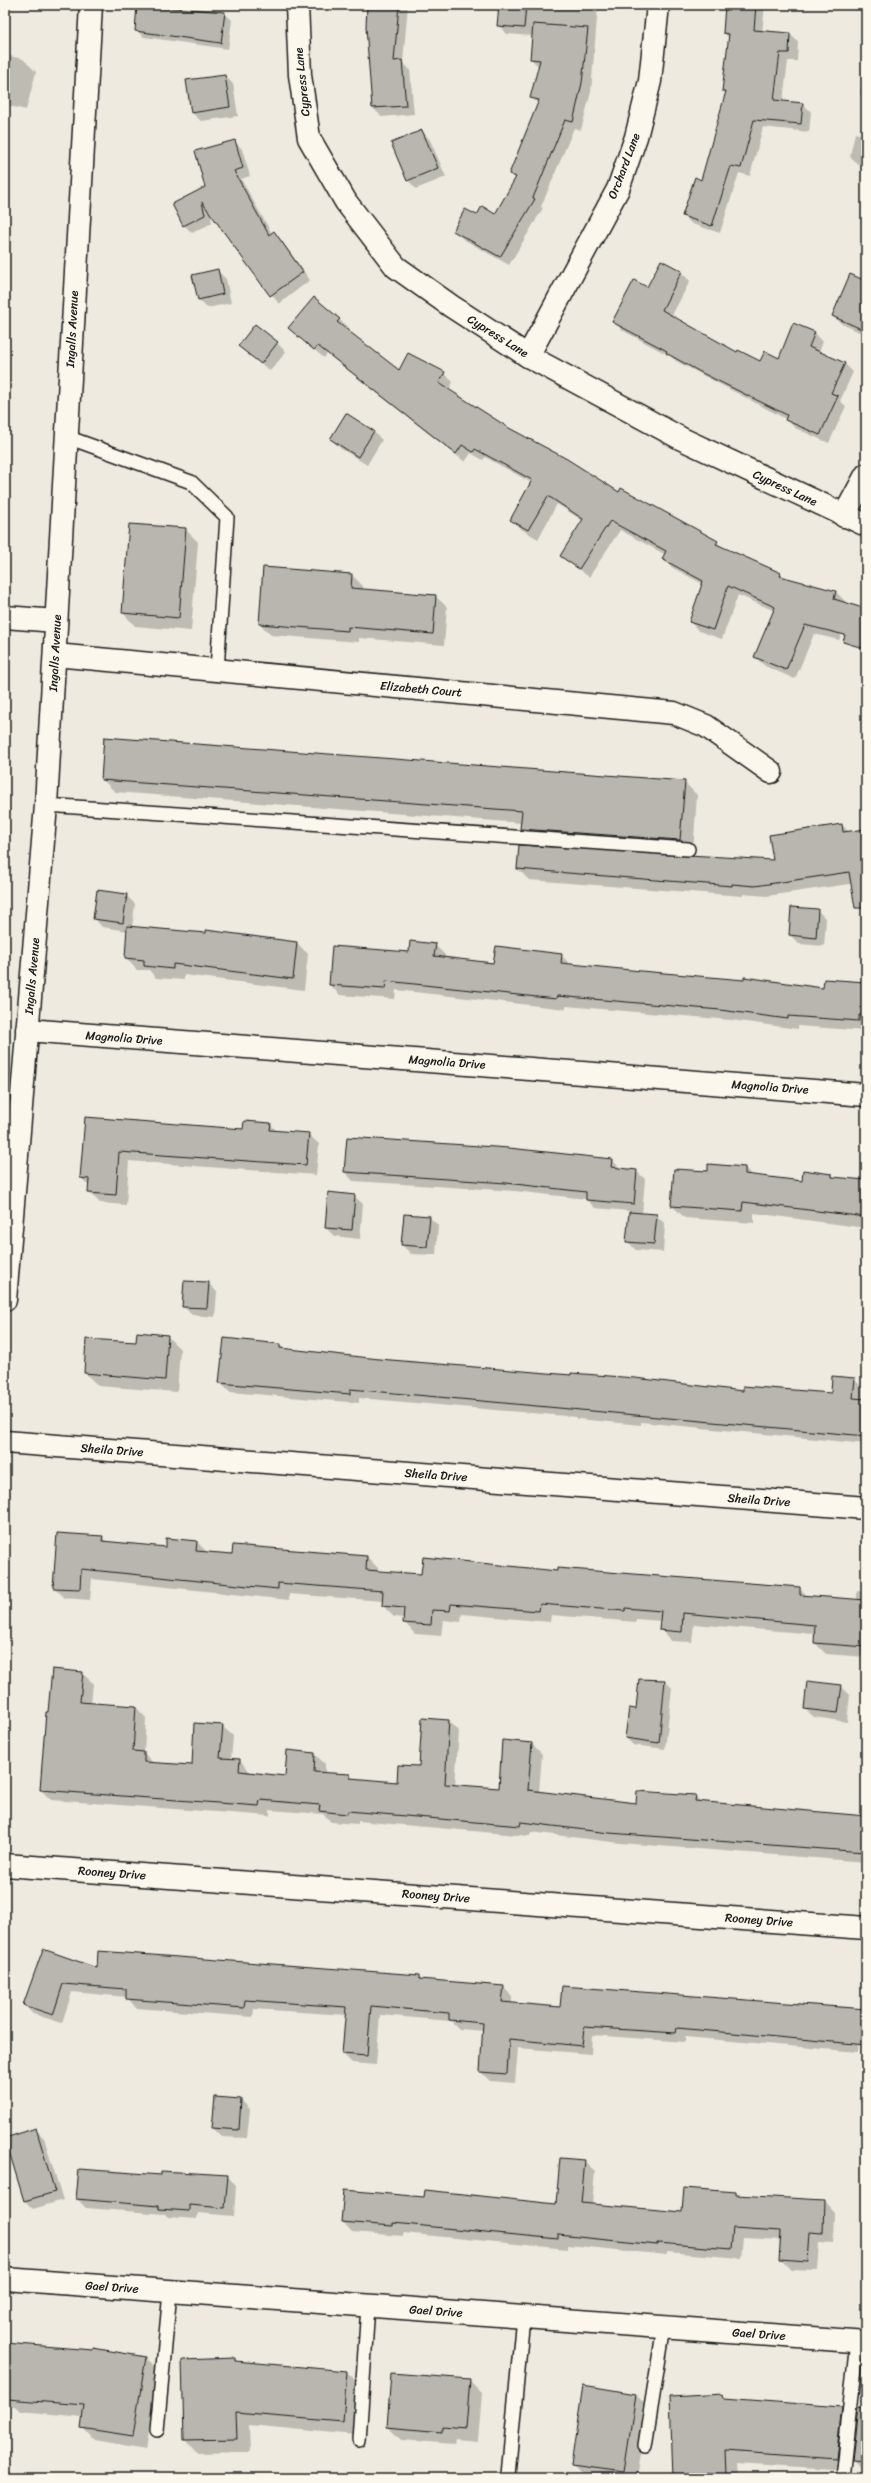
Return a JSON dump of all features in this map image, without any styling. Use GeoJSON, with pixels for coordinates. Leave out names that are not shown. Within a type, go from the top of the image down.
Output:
{"type":"FeatureCollection","features":[{"type":"Feature","properties":{"kind":"street","name":"Ingalls Avenue"},"geometry":{"type":"LineString","coordinates":[[5,1300],[46,805],[91,5]]}},
{"type":"Feature","properties":{"kind":"street","name":"Cypress Lane"},"geometry":{"type":"LineString","coordinates":[[296,5],[300,75],[309,138],[346,202],[396,267],[451,306],[528,356],[682,439],[866,525]]}},
{"type":"Feature","properties":{"kind":"street","name":"Orchard Lane"},"geometry":{"type":"LineString","coordinates":[[528,356],[618,189],[636,137],[650,81],[658,5]]}},
{"type":"Feature","properties":{"kind":"street"},"geometry":{"type":"LineString","coordinates":[[844,516],[866,475]]}},
{"type":"Feature","properties":{"kind":"street"},"geometry":{"type":"LineString","coordinates":[[5,617],[56,621]]}},
{"type":"Feature","properties":{"kind":"street","name":"Elizabeth Court"},"geometry":{"type":"LineString","coordinates":[[54,655],[674,712],[706,726],[771,772]]}},
{"type":"Feature","properties":{"kind":"street","name":"Magnolia Drive"},"geometry":{"type":"LineString","coordinates":[[27,1030],[866,1095]]}},
{"type":"Feature","properties":{"kind":"street","name":"Sheila Drive"},"geometry":{"type":"LineString","coordinates":[[5,1442],[866,1508]]}},
{"type":"Feature","properties":{"kind":"street","name":"Rooney Drive"},"geometry":{"type":"LineString","coordinates":[[5,1865],[866,1928]]}},
{"type":"Feature","properties":{"kind":"street","name":"Gael Drive"},"geometry":{"type":"LineString","coordinates":[[5,2280],[862,2341]]}},
{"type":"Feature","properties":{"kind":"lane"},"geometry":{"type":"LineString","coordinates":[[67,437],[191,482],[227,518],[218,670]]}},
{"type":"Feature","properties":{"kind":"lane"},"geometry":{"type":"LineString","coordinates":[[46,805],[688,849]]}},
{"type":"Feature","properties":{"kind":"lane"},"geometry":{"type":"LineString","coordinates":[[157,2430],[170,2292]]}},
{"type":"Feature","properties":{"kind":"lane"},"geometry":{"type":"LineString","coordinates":[[359,2440],[368,2306]]}},
{"type":"Feature","properties":{"kind":"lane"},"geometry":{"type":"LineString","coordinates":[[508,2475],[523,2317]]}},
{"type":"Feature","properties":{"kind":"lane"},"geometry":{"type":"LineString","coordinates":[[645,2445],[664,2327]]}},
{"type":"Feature","properties":{"kind":"lane"},"geometry":{"type":"LineString","coordinates":[[842,2478],[862,2341]]}},
{"type":"Feature","properties":{"kind":"building"},"geometry":{"type":"Polygon","coordinates":[[[137,5],[225,12],[221,43],[135,31],[137,5]]]}},
{"type":"Feature","properties":{"kind":"building"},"geometry":{"type":"Polygon","coordinates":[[[367,5],[399,5],[394,61],[402,60],[406,106],[372,108],[366,27],[367,5]]]}},
{"type":"Feature","properties":{"kind":"building"},"geometry":{"type":"Polygon","coordinates":[[[499,5],[526,5],[524,28],[497,26],[499,5]]]}},
{"type":"Feature","properties":{"kind":"building"},"geometry":{"type":"Polygon","coordinates":[[[725,5],[756,5],[754,30],[790,33],[789,53],[780,53],[774,100],[803,103],[801,124],[754,120],[741,168],[731,166],[712,226],[682,216],[695,177],[701,180],[726,91],[722,91],[729,34],[723,33],[725,5]]]}},
{"type":"Feature","properties":{"kind":"building"},"geometry":{"type":"Polygon","coordinates":[[[533,24],[588,28],[582,83],[573,122],[565,120],[533,198],[535,199],[500,257],[453,231],[465,209],[477,215],[482,206],[495,214],[516,177],[509,174],[539,100],[530,98],[540,60],[530,59],[533,24]]]}},
{"type":"Feature","properties":{"kind":"building"},"geometry":{"type":"Polygon","coordinates":[[[225,75],[230,107],[191,113],[186,80],[225,75]]]}},
{"type":"Feature","properties":{"kind":"building"},"geometry":{"type":"Polygon","coordinates":[[[422,130],[438,168],[407,181],[391,143],[422,130]]]}},
{"type":"Feature","properties":{"kind":"building"},"geometry":{"type":"Polygon","coordinates":[[[235,140],[243,168],[234,171],[269,235],[274,231],[303,272],[270,296],[202,202],[205,215],[183,226],[172,204],[205,187],[195,151],[235,140]]]}},
{"type":"Feature","properties":{"kind":"building"},"geometry":{"type":"Polygon","coordinates":[[[661,260],[682,271],[662,310],[737,352],[738,350],[760,361],[765,351],[779,358],[793,323],[815,332],[809,347],[845,363],[831,393],[838,396],[820,435],[785,420],[787,415],[702,373],[666,353],[667,351],[612,322],[634,280],[647,287],[661,260]]]}},
{"type":"Feature","properties":{"kind":"building"},"geometry":{"type":"Polygon","coordinates":[[[218,269],[223,294],[198,300],[192,275],[218,269]]]}},
{"type":"Feature","properties":{"kind":"building"},"geometry":{"type":"Polygon","coordinates":[[[850,274],[866,281],[866,331],[832,316],[850,274]]]}},
{"type":"Feature","properties":{"kind":"building"},"geometry":{"type":"Polygon","coordinates":[[[314,297],[340,319],[337,322],[399,370],[408,353],[445,372],[439,383],[509,428],[567,459],[619,492],[621,488],[718,541],[716,544],[781,573],[780,576],[836,591],[834,599],[866,609],[866,649],[843,642],[845,635],[805,625],[786,670],[754,657],[775,607],[728,586],[713,630],[689,622],[703,581],[662,559],[666,551],[610,521],[579,569],[560,556],[583,519],[548,496],[528,530],[510,520],[532,480],[475,449],[473,452],[462,445],[456,454],[318,346],[314,350],[288,328],[314,297]]]}},
{"type":"Feature","properties":{"kind":"building"},"geometry":{"type":"Polygon","coordinates":[[[255,324],[278,342],[261,364],[238,346],[255,324]]]}},
{"type":"Feature","properties":{"kind":"building"},"geometry":{"type":"Polygon","coordinates":[[[346,413],[374,431],[358,457],[330,439],[346,413]]]}},
{"type":"Feature","properties":{"kind":"building"},"geometry":{"type":"Polygon","coordinates":[[[129,524],[186,528],[179,618],[122,613],[129,524]]]}},
{"type":"Feature","properties":{"kind":"building"},"geometry":{"type":"Polygon","coordinates":[[[263,567],[352,574],[351,588],[436,595],[433,634],[348,627],[348,631],[259,624],[263,567]]]}},
{"type":"Feature","properties":{"kind":"building"},"geometry":{"type":"Polygon","coordinates":[[[104,737],[685,781],[680,840],[520,829],[522,811],[101,780],[104,737]]]}},
{"type":"Feature","properties":{"kind":"building"},"geometry":{"type":"Polygon","coordinates":[[[842,824],[843,832],[866,829],[866,908],[855,908],[849,872],[755,886],[732,884],[732,886],[517,869],[519,845],[773,860],[769,835],[842,824]]]}},
{"type":"Feature","properties":{"kind":"building"},"geometry":{"type":"Polygon","coordinates":[[[97,890],[127,894],[123,923],[93,919],[97,890]]]}},
{"type":"Feature","properties":{"kind":"building"},"geometry":{"type":"Polygon","coordinates":[[[791,907],[818,909],[816,938],[789,935],[791,907]]]}},
{"type":"Feature","properties":{"kind":"building"},"geometry":{"type":"Polygon","coordinates":[[[127,926],[206,933],[206,930],[297,942],[293,979],[173,964],[173,969],[144,966],[144,960],[125,958],[127,926]]]}},
{"type":"Feature","properties":{"kind":"building"},"geometry":{"type":"Polygon","coordinates":[[[410,941],[436,944],[434,956],[493,963],[496,946],[562,954],[561,963],[641,971],[744,980],[744,977],[823,988],[824,979],[866,982],[866,1015],[859,1015],[859,1021],[788,1016],[788,1019],[720,1010],[557,996],[556,999],[386,981],[385,989],[329,985],[332,946],[409,952],[410,941]]]}},
{"type":"Feature","properties":{"kind":"building"},"geometry":{"type":"Polygon","coordinates":[[[85,1117],[243,1129],[244,1121],[271,1123],[270,1130],[309,1133],[306,1165],[119,1152],[116,1195],[88,1193],[89,1179],[80,1178],[85,1117]]]}},
{"type":"Feature","properties":{"kind":"building"},"geometry":{"type":"Polygon","coordinates":[[[347,1137],[509,1148],[612,1159],[611,1167],[637,1170],[634,1204],[586,1200],[586,1192],[506,1183],[344,1172],[347,1137]]]}},
{"type":"Feature","properties":{"kind":"building"},"geometry":{"type":"Polygon","coordinates":[[[708,1164],[745,1167],[745,1174],[802,1181],[803,1170],[832,1174],[832,1177],[866,1180],[866,1217],[743,1202],[742,1211],[671,1206],[674,1169],[708,1171],[708,1164]]]}},
{"type":"Feature","properties":{"kind":"building"},"geometry":{"type":"Polygon","coordinates":[[[328,1192],[355,1195],[352,1230],[325,1228],[328,1192]]]}},
{"type":"Feature","properties":{"kind":"building"},"geometry":{"type":"Polygon","coordinates":[[[629,1212],[657,1214],[654,1244],[626,1242],[629,1212]]]}},
{"type":"Feature","properties":{"kind":"building"},"geometry":{"type":"Polygon","coordinates":[[[404,1214],[430,1216],[427,1247],[401,1245],[404,1214]]]}},
{"type":"Feature","properties":{"kind":"building"},"geometry":{"type":"Polygon","coordinates":[[[184,1281],[209,1282],[207,1308],[182,1307],[184,1281]]]}},
{"type":"Feature","properties":{"kind":"building"},"geometry":{"type":"Polygon","coordinates":[[[137,1332],[168,1335],[165,1380],[84,1373],[86,1339],[136,1342],[137,1332]]]}},
{"type":"Feature","properties":{"kind":"building"},"geometry":{"type":"Polygon","coordinates":[[[224,1338],[280,1344],[280,1348],[379,1359],[571,1375],[571,1373],[635,1378],[743,1391],[743,1386],[831,1393],[832,1376],[855,1378],[853,1398],[866,1399],[866,1436],[350,1389],[350,1394],[219,1383],[224,1338]]]}},
{"type":"Feature","properties":{"kind":"building"},"geometry":{"type":"Polygon","coordinates":[[[57,1533],[103,1536],[102,1541],[166,1547],[166,1538],[197,1541],[196,1551],[232,1554],[233,1545],[367,1556],[366,1570],[421,1574],[423,1557],[557,1571],[557,1568],[800,1587],[800,1595],[866,1600],[866,1647],[814,1643],[815,1625],[683,1613],[682,1632],[659,1630],[661,1611],[625,1608],[625,1611],[540,1604],[539,1611],[451,1604],[450,1611],[432,1610],[431,1625],[403,1623],[404,1608],[382,1606],[383,1591],[278,1583],[278,1589],[81,1569],[80,1589],[53,1588],[57,1533]]]}},
{"type":"Feature","properties":{"kind":"building"},"geometry":{"type":"Polygon","coordinates":[[[52,1669],[83,1672],[80,1702],[136,1706],[133,1751],[144,1752],[144,1762],[192,1765],[194,1723],[223,1725],[220,1758],[240,1759],[239,1771],[285,1776],[287,1750],[315,1753],[314,1772],[350,1774],[350,1778],[397,1782],[398,1765],[419,1766],[422,1718],[449,1720],[445,1784],[499,1788],[502,1740],[532,1743],[528,1790],[636,1803],[637,1791],[696,1795],[695,1801],[866,1816],[864,1852],[609,1833],[521,1822],[520,1826],[348,1811],[347,1814],[319,1811],[320,1805],[260,1800],[259,1806],[40,1790],[46,1712],[48,1712],[52,1669]]]}},
{"type":"Feature","properties":{"kind":"building"},"geometry":{"type":"Polygon","coordinates":[[[639,1679],[665,1680],[659,1743],[625,1738],[629,1708],[636,1709],[639,1679]]]}},
{"type":"Feature","properties":{"kind":"building"},"geometry":{"type":"Polygon","coordinates":[[[807,1681],[842,1685],[838,1713],[804,1709],[807,1681]]]}},
{"type":"Feature","properties":{"kind":"building"},"geometry":{"type":"Polygon","coordinates":[[[43,1949],[97,1968],[98,1951],[419,1975],[419,1979],[504,1986],[502,2002],[560,2007],[562,1986],[866,2009],[866,2045],[677,2028],[676,2033],[584,2027],[582,2046],[509,2039],[507,2074],[480,2072],[483,2023],[449,2020],[449,2013],[371,2006],[367,2056],[342,2054],[346,2007],[245,2000],[244,2008],[126,1999],[126,1989],[63,1984],[53,2015],[23,2005],[43,1949]]]}},
{"type":"Feature","properties":{"kind":"building"},"geometry":{"type":"Polygon","coordinates":[[[215,2097],[241,2099],[239,2130],[212,2128],[215,2097]]]}},
{"type":"Feature","properties":{"kind":"building"},"geometry":{"type":"Polygon","coordinates":[[[36,2128],[55,2192],[24,2201],[5,2138],[36,2128]]]}},
{"type":"Feature","properties":{"kind":"building"},"geometry":{"type":"Polygon","coordinates":[[[560,2158],[585,2160],[581,2203],[682,2212],[684,2188],[736,2192],[736,2195],[824,2200],[823,2233],[810,2232],[808,2262],[779,2260],[781,2231],[733,2228],[731,2249],[657,2243],[657,2245],[558,2235],[558,2239],[393,2223],[393,2226],[341,2222],[344,2190],[424,2197],[425,2190],[556,2204],[560,2158]]]}},
{"type":"Feature","properties":{"kind":"building"},"geometry":{"type":"Polygon","coordinates":[[[79,2169],[161,2175],[161,2171],[228,2175],[225,2208],[189,2205],[189,2211],[159,2209],[159,2206],[76,2199],[79,2169]]]}},
{"type":"Feature","properties":{"kind":"building"},"geometry":{"type":"Polygon","coordinates":[[[5,2343],[93,2350],[93,2348],[146,2357],[133,2436],[81,2428],[84,2405],[7,2399],[5,2343]]]}},
{"type":"Feature","properties":{"kind":"building"},"geometry":{"type":"Polygon","coordinates":[[[235,2358],[235,2361],[347,2371],[343,2422],[236,2413],[237,2439],[184,2440],[182,2360],[235,2358]]]}},
{"type":"Feature","properties":{"kind":"building"},"geometry":{"type":"Polygon","coordinates":[[[391,2373],[470,2379],[466,2428],[442,2426],[442,2432],[387,2427],[391,2373]]]}},
{"type":"Feature","properties":{"kind":"building"},"geometry":{"type":"Polygon","coordinates":[[[583,2385],[636,2394],[624,2472],[571,2465],[583,2385]]]}},
{"type":"Feature","properties":{"kind":"building"},"geometry":{"type":"Polygon","coordinates":[[[723,2394],[724,2398],[842,2407],[836,2459],[726,2451],[727,2475],[673,2477],[670,2397],[723,2394]]]}},
{"type":"Feature","properties":{"kind":"building"},"geometry":{"type":"Polygon","coordinates":[[[858,2408],[866,2409],[866,2461],[852,2460],[858,2408]]]}}]}
